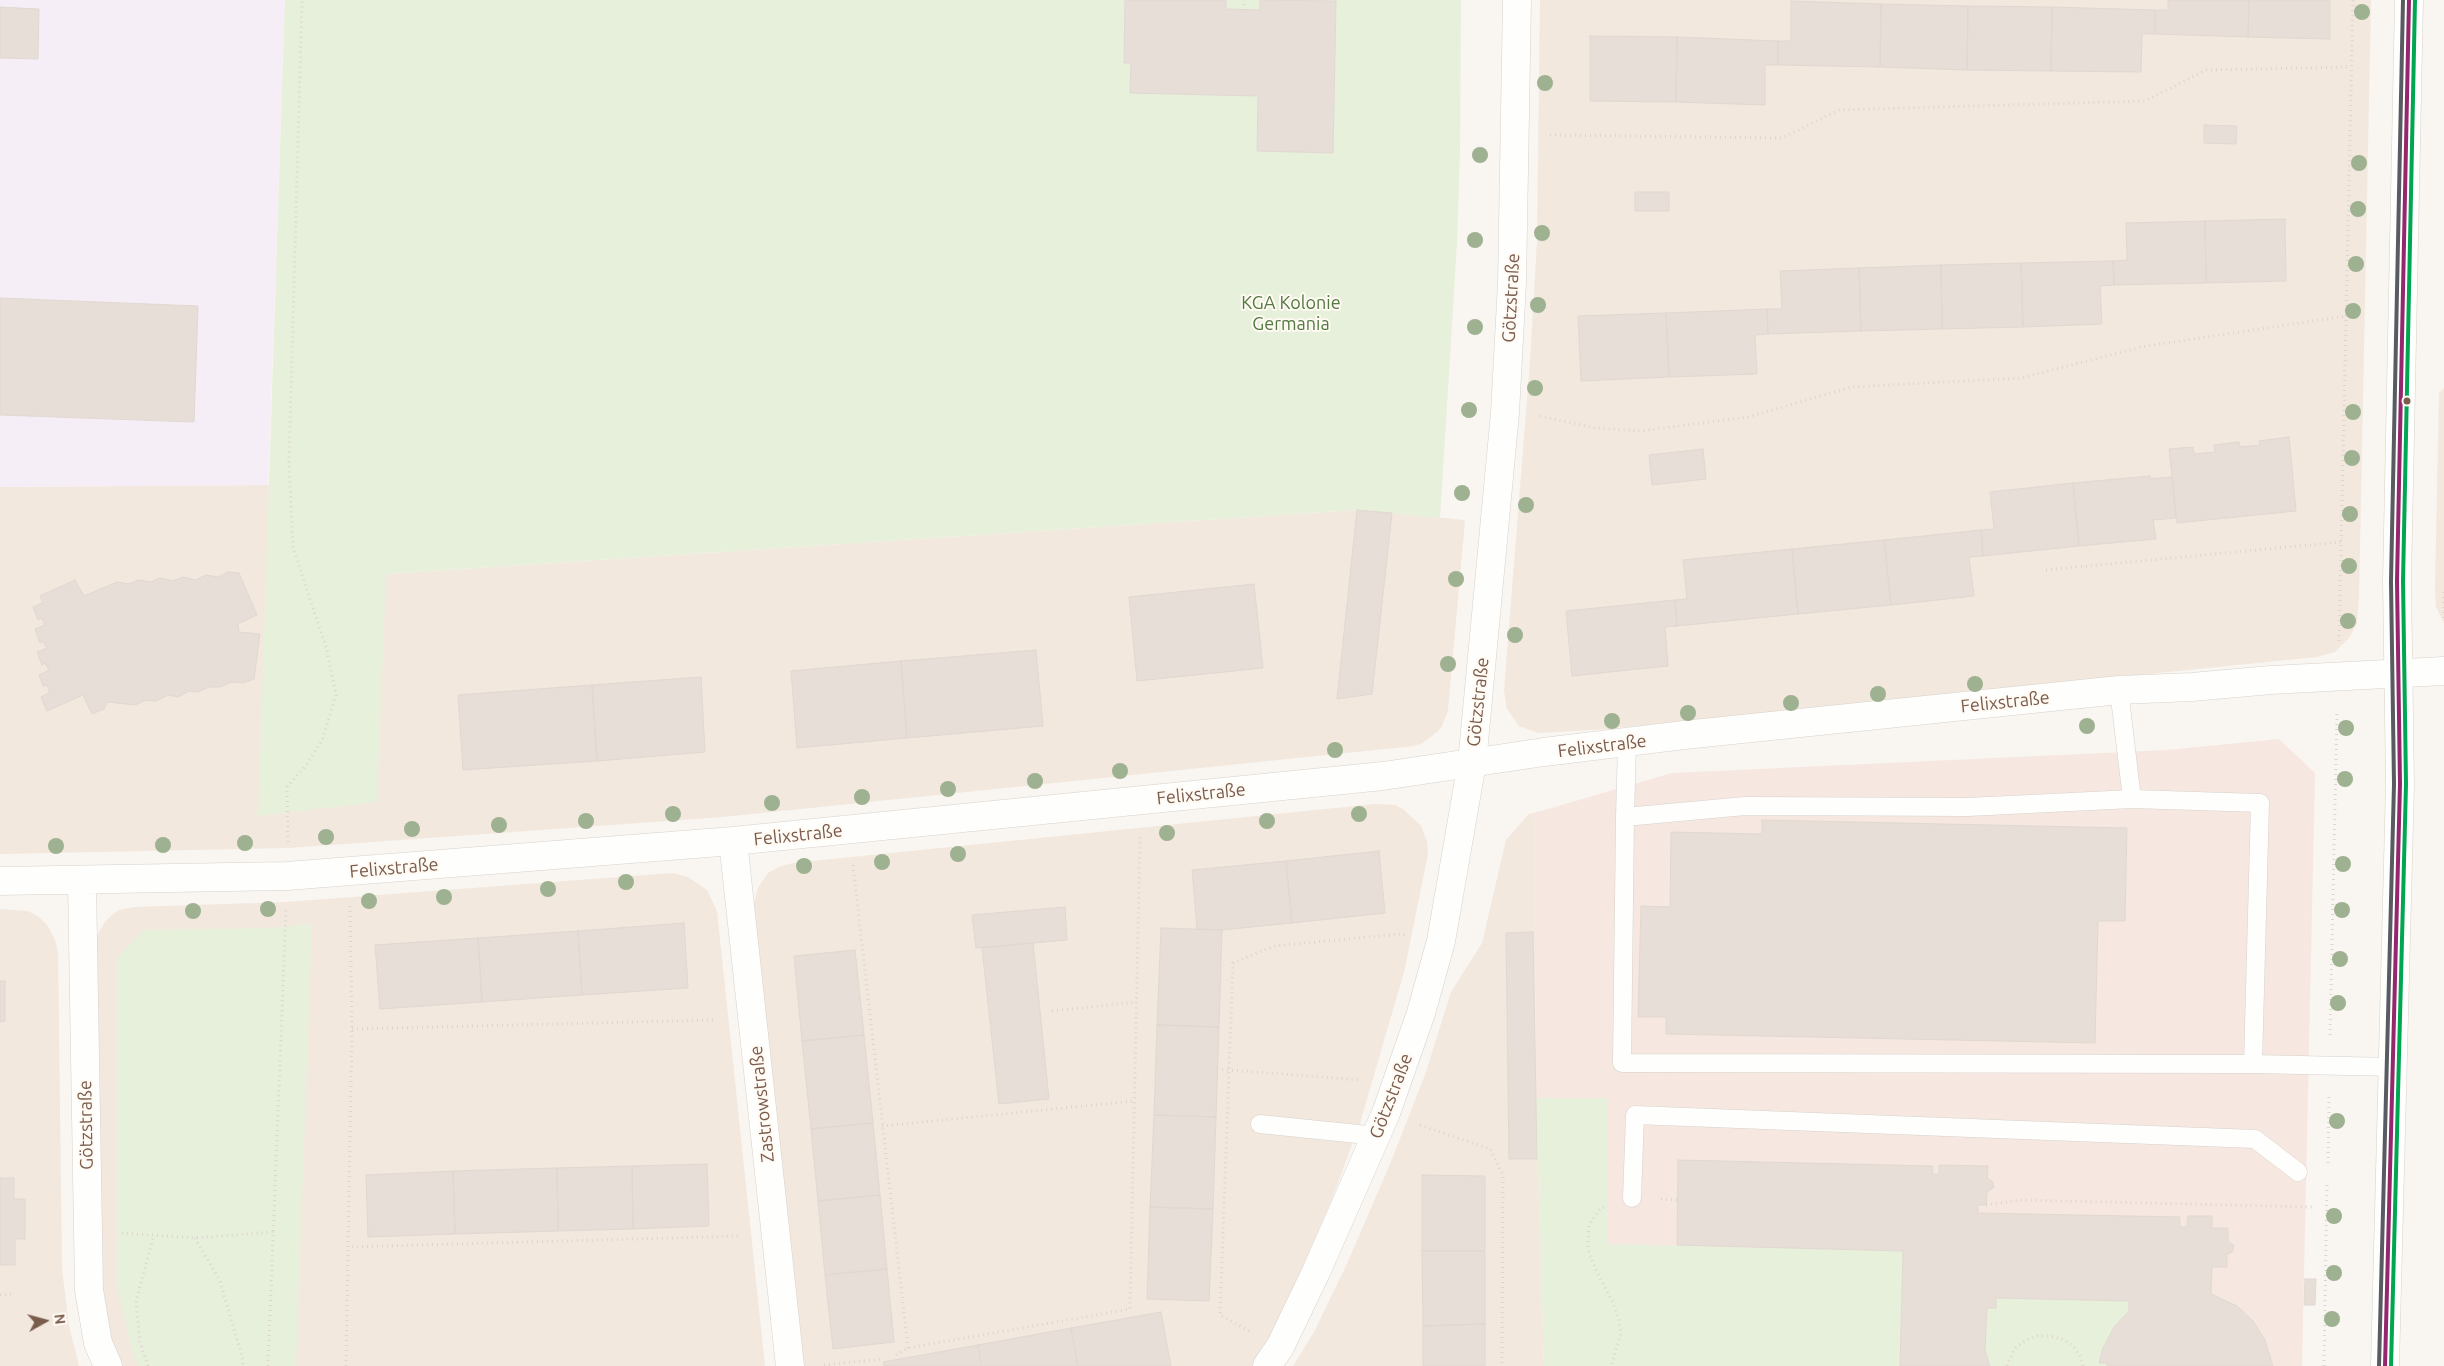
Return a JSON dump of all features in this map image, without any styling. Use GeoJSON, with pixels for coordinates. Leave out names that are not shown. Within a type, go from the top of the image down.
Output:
{"type":"FeatureCollection","features":[{"type":"Feature","properties":{"kind":"street","name":"Götzstraße"},"geometry":{"type":"LineString","coordinates":[[1267,1366],[1280,1347],[1312,1281],[1382,1125],[1421,1013],[1441,941],[1472,763],[1505,413],[1512,283],[1517,0]]}},
{"type":"Feature","properties":{"kind":"street"},"geometry":{"type":"LineString","coordinates":[[2385,1366],[2400,784],[2397,571],[2409,0]]}},
{"type":"Feature","properties":{"kind":"street","name":"Felixstraße"},"geometry":{"type":"LineString","coordinates":[[0,881],[287,876],[733,841],[1383,776],[1544,752],[1626,744],[1684,735],[2119,690],[2444,671]]}},
{"type":"Feature","properties":{"kind":"street","name":"Zastrowstraße"},"geometry":{"type":"LineString","coordinates":[[733,841],[790,1366]]}},
{"type":"Feature","properties":{"kind":"street","name":"Götzstraße"},"geometry":{"type":"LineString","coordinates":[[82,881],[89,1290],[98,1342],[108,1366]]}},
{"type":"Feature","properties":{"kind":"lane"},"geometry":{"type":"LineString","coordinates":[[2119,690],[2132,799]]}},
{"type":"Feature","properties":{"kind":"lane"},"geometry":{"type":"LineString","coordinates":[[1626,744],[1622,1063],[2253,1064],[2393,1067]]}},
{"type":"Feature","properties":{"kind":"lane"},"geometry":{"type":"LineString","coordinates":[[1625,817],[1745,806],[1968,807],[2132,799],[2260,803],[2253,1064]]}},
{"type":"Feature","properties":{"kind":"lane"},"geometry":{"type":"LineString","coordinates":[[1632,1198],[1635,1115],[2255,1139],[2298,1172]]}},
{"type":"Feature","properties":{"kind":"lane"},"geometry":{"type":"LineString","coordinates":[[1260,1124],[1382,1125]]}},
{"type":"Feature","properties":{"kind":"path"},"geometry":{"type":"LineString","coordinates":[[268,1366],[287,876],[287,788],[308,764],[322,738],[336,695],[327,650],[293,548],[288,461],[302,0]]}},
{"type":"Feature","properties":{"kind":"path"},"geometry":{"type":"LineString","coordinates":[[1243,10],[1245,0]]}},
{"type":"Feature","properties":{"kind":"path"},"geometry":{"type":"LineString","coordinates":[[2339,649],[2353,0]]}},
{"type":"Feature","properties":{"kind":"path"},"geometry":{"type":"LineString","coordinates":[[1516,134],[1782,138],[1839,110],[2144,101],[2206,70],[2351,67]]}},
{"type":"Feature","properties":{"kind":"path"},"geometry":{"type":"LineString","coordinates":[[1505,413],[1546,417],[1595,428],[1640,431],[1750,416],[1852,386],[2021,378],[2141,347],[2346,316]]}},
{"type":"Feature","properties":{"kind":"path"},"geometry":{"type":"LineString","coordinates":[[2046,570],[2341,542]]}},
{"type":"Feature","properties":{"kind":"path"},"geometry":{"type":"LineString","coordinates":[[2444,592],[2444,621]]}},
{"type":"Feature","properties":{"kind":"path"},"geometry":{"type":"LineString","coordinates":[[896,1355],[908,1348],[1130,1309],[1141,800]]}},
{"type":"Feature","properties":{"kind":"path"},"geometry":{"type":"LineString","coordinates":[[849,830],[908,1348]]}},
{"type":"Feature","properties":{"kind":"path"},"geometry":{"type":"LineString","coordinates":[[346,872],[351,921],[352,1030],[346,1366]]}},
{"type":"Feature","properties":{"kind":"path"},"geometry":{"type":"LineString","coordinates":[[1052,1011],[1136,1002]]}},
{"type":"Feature","properties":{"kind":"path"},"geometry":{"type":"LineString","coordinates":[[352,1030],[752,1019]]}},
{"type":"Feature","properties":{"kind":"path"},"geometry":{"type":"LineString","coordinates":[[1217,1069],[1398,1083]]}},
{"type":"Feature","properties":{"kind":"path"},"geometry":{"type":"LineString","coordinates":[[882,1126],[1134,1101]]}},
{"type":"Feature","properties":{"kind":"path"},"geometry":{"type":"LineString","coordinates":[[1382,1125],[1490,1149],[1503,1175],[1502,1366]]}},
{"type":"Feature","properties":{"kind":"path"},"geometry":{"type":"LineString","coordinates":[[1611,1366],[1621,1334],[1619,1320],[1588,1249],[1589,1225],[1600,1208],[1632,1198],[1678,1200]]}},
{"type":"Feature","properties":{"kind":"path"},"geometry":{"type":"LineString","coordinates":[[1986,1205],[2020,1200],[2313,1206]]}},
{"type":"Feature","properties":{"kind":"path"},"geometry":{"type":"LineString","coordinates":[[87,1231],[195,1238],[273,1232]]}},
{"type":"Feature","properties":{"kind":"path"},"geometry":{"type":"LineString","coordinates":[[348,1247],[776,1234]]}},
{"type":"Feature","properties":{"kind":"path"},"geometry":{"type":"LineString","coordinates":[[148,1366],[140,1342],[136,1301],[154,1235]]}},
{"type":"Feature","properties":{"kind":"path"},"geometry":{"type":"LineString","coordinates":[[195,1238],[220,1281],[243,1360],[243,1366]]}},
{"type":"Feature","properties":{"kind":"path"},"geometry":{"type":"LineString","coordinates":[[0,1295],[11,1294]]}},
{"type":"Feature","properties":{"kind":"path"},"geometry":{"type":"LineString","coordinates":[[2006,1366],[2016,1348],[2026,1340],[2038,1336],[2050,1336],[2062,1339],[2073,1346],[2081,1358],[2083,1366]]}},
{"type":"Feature","properties":{"kind":"path"},"geometry":{"type":"LineString","coordinates":[[819,1366],[883,1359]]}},
{"type":"Feature","properties":{"kind":"shaded area"},"geometry":{"type":"Polygon","coordinates":[[[0,0],[285,0],[268,485],[0,487],[0,0]]]}},
{"type":"Feature","properties":{"kind":"shaded area"},"geometry":{"type":"Polygon","coordinates":[[[1540,0],[2371,0],[2359,596],[2357,623],[2349,638],[2335,652],[2316,657],[1606,729],[1539,733],[1519,726],[1507,709],[1504,691],[1530,361],[1537,243],[1540,0]]]}},
{"type":"Feature","properties":{"kind":"shaded area"},"geometry":{"type":"Polygon","coordinates":[[[2444,388],[2444,623],[2436,607],[2435,589],[2439,393],[2444,388]]]}},
{"type":"Feature","properties":{"kind":"shaded area"},"geometry":{"type":"Polygon","coordinates":[[[299,486],[326,578],[1357,510],[1465,520],[1448,710],[1442,726],[1437,732],[1423,743],[1414,746],[723,817],[288,848],[0,854],[0,487],[299,486]]]}},
{"type":"Feature","properties":{"kind":"shaded area"},"geometry":{"type":"Polygon","coordinates":[[[2279,739],[2315,773],[2302,1366],[1544,1366],[1536,1098],[1534,813],[1672,773],[2167,750],[2279,739]]]}},
{"type":"Feature","properties":{"kind":"shaded area"},"geometry":{"type":"Polygon","coordinates":[[[1375,804],[1395,805],[1403,809],[1421,826],[1427,841],[1428,854],[1404,972],[1360,1123],[1332,1199],[1279,1321],[1252,1366],[801,1366],[753,907],[758,888],[768,873],[781,866],[793,863],[1375,804]]]}},
{"type":"Feature","properties":{"kind":"shaded area"},"geometry":{"type":"Polygon","coordinates":[[[1534,813],[1536,1098],[1544,1366],[1293,1366],[1314,1332],[1346,1266],[1390,1164],[1425,1075],[1451,992],[1482,943],[1506,840],[1529,814],[1534,813]]]}},
{"type":"Feature","properties":{"kind":"shaded area"},"geometry":{"type":"Polygon","coordinates":[[[673,873],[688,877],[707,890],[717,911],[765,1366],[118,1366],[103,1315],[95,940],[104,923],[112,915],[119,910],[135,907],[286,902],[673,873]]]}},
{"type":"Feature","properties":{"kind":"shaded area"},"geometry":{"type":"Polygon","coordinates":[[[0,909],[28,911],[39,917],[48,926],[55,940],[58,952],[62,1269],[69,1326],[79,1366],[0,1366],[0,909]]]}},
{"type":"Feature","properties":{"kind":"green space","name":"KGA Kolonie Germania"},"geometry":{"type":"Polygon","coordinates":[[[285,0],[1461,0],[1457,243],[1440,518],[1357,510],[386,574],[377,802],[258,816],[285,0]]]}},
{"type":"Feature","properties":{"kind":"green space"},"geometry":{"type":"Polygon","coordinates":[[[312,924],[296,1366],[139,1366],[134,1358],[117,1289],[117,958],[143,930],[270,928],[312,924]]]}},
{"type":"Feature","properties":{"kind":"green space"},"geometry":{"type":"Polygon","coordinates":[[[1536,1098],[1608,1098],[1608,1244],[1903,1251],[1900,1366],[1544,1366],[1536,1098]]]}},
{"type":"Feature","properties":{"kind":"green space"},"geometry":{"type":"Polygon","coordinates":[[[1996,1298],[2129,1301],[2129,1311],[2114,1327],[2103,1348],[2099,1363],[2107,1363],[2107,1366],[1990,1366],[1985,1351],[1987,1308],[1996,1308],[1996,1298]]]}},
{"type":"Feature","properties":{"kind":"building"},"geometry":{"type":"Polygon","coordinates":[[[1125,0],[1226,0],[1226,9],[1260,10],[1260,0],[1336,1],[1333,153],[1257,151],[1258,96],[1130,93],[1131,63],[1124,63],[1125,0]]]}},
{"type":"Feature","properties":{"kind":"building"},"geometry":{"type":"Polygon","coordinates":[[[2168,0],[2249,0],[2248,37],[2155,34],[2155,10],[2168,10],[2168,0]]]}},
{"type":"Feature","properties":{"kind":"building"},"geometry":{"type":"Polygon","coordinates":[[[2249,0],[2330,0],[2330,39],[2248,37],[2249,0]]]}},
{"type":"Feature","properties":{"kind":"building"},"geometry":{"type":"Polygon","coordinates":[[[1791,1],[1881,4],[1880,67],[1778,65],[1778,41],[1791,41],[1791,1]]]}},
{"type":"Feature","properties":{"kind":"building"},"geometry":{"type":"Polygon","coordinates":[[[1881,4],[1968,6],[1967,70],[1880,67],[1881,4]]]}},
{"type":"Feature","properties":{"kind":"building"},"geometry":{"type":"Polygon","coordinates":[[[1968,6],[2052,7],[2051,71],[1967,70],[1968,6]]]}},
{"type":"Feature","properties":{"kind":"building"},"geometry":{"type":"Polygon","coordinates":[[[0,7],[39,9],[38,59],[0,58],[0,7]]]}},
{"type":"Feature","properties":{"kind":"building"},"geometry":{"type":"Polygon","coordinates":[[[2052,7],[2155,10],[2155,34],[2142,34],[2141,72],[2051,71],[2052,7]]]}},
{"type":"Feature","properties":{"kind":"building"},"geometry":{"type":"Polygon","coordinates":[[[1590,36],[1677,37],[1676,102],[1590,101],[1590,36]]]}},
{"type":"Feature","properties":{"kind":"building"},"geometry":{"type":"Polygon","coordinates":[[[1677,37],[1778,41],[1778,65],[1765,65],[1765,105],[1676,102],[1677,37]]]}},
{"type":"Feature","properties":{"kind":"building"},"geometry":{"type":"Polygon","coordinates":[[[2204,125],[2237,126],[2236,144],[2204,143],[2204,125]]]}},
{"type":"Feature","properties":{"kind":"building"},"geometry":{"type":"Polygon","coordinates":[[[1635,192],[1669,192],[1669,211],[1635,211],[1635,192]]]}},
{"type":"Feature","properties":{"kind":"building"},"geometry":{"type":"Polygon","coordinates":[[[2285,219],[2286,281],[2206,283],[2205,221],[2285,219]]]}},
{"type":"Feature","properties":{"kind":"building"},"geometry":{"type":"Polygon","coordinates":[[[2205,221],[2206,283],[2114,285],[2113,261],[2127,260],[2126,223],[2205,221]]]}},
{"type":"Feature","properties":{"kind":"building"},"geometry":{"type":"Polygon","coordinates":[[[2113,261],[2114,285],[2100,286],[2102,324],[2023,327],[2021,263],[2113,261]]]}},
{"type":"Feature","properties":{"kind":"building"},"geometry":{"type":"Polygon","coordinates":[[[2021,263],[2023,327],[1942,329],[1941,265],[2021,263]]]}},
{"type":"Feature","properties":{"kind":"building"},"geometry":{"type":"Polygon","coordinates":[[[1941,265],[1942,329],[1861,331],[1859,268],[1941,265]]]}},
{"type":"Feature","properties":{"kind":"building"},"geometry":{"type":"Polygon","coordinates":[[[1859,268],[1861,331],[1768,334],[1767,309],[1782,309],[1780,271],[1859,268]]]}},
{"type":"Feature","properties":{"kind":"building"},"geometry":{"type":"Polygon","coordinates":[[[0,298],[198,306],[194,422],[0,415],[0,298]]]}},
{"type":"Feature","properties":{"kind":"building"},"geometry":{"type":"Polygon","coordinates":[[[1767,309],[1768,334],[1755,335],[1757,374],[1669,377],[1666,313],[1767,309]]]}},
{"type":"Feature","properties":{"kind":"building"},"geometry":{"type":"Polygon","coordinates":[[[1666,313],[1669,377],[1581,381],[1578,316],[1666,313]]]}},
{"type":"Feature","properties":{"kind":"building"},"geometry":{"type":"Polygon","coordinates":[[[2289,437],[2296,511],[2177,523],[2169,449],[2193,447],[2194,454],[2215,452],[2214,445],[2239,442],[2240,447],[2260,445],[2259,441],[2289,437]]]}},
{"type":"Feature","properties":{"kind":"building"},"geometry":{"type":"Polygon","coordinates":[[[1703,449],[1706,479],[1652,485],[1649,455],[1703,449]]]}},
{"type":"Feature","properties":{"kind":"building"},"geometry":{"type":"Polygon","coordinates":[[[2150,476],[2150,479],[2172,477],[2176,518],[2153,520],[2156,539],[2079,546],[2073,483],[2150,476]]]}},
{"type":"Feature","properties":{"kind":"building"},"geometry":{"type":"Polygon","coordinates":[[[2073,483],[2079,546],[1983,556],[1981,530],[1994,529],[1990,492],[2073,483]]]}},
{"type":"Feature","properties":{"kind":"building"},"geometry":{"type":"Polygon","coordinates":[[[1357,510],[1392,513],[1372,694],[1337,699],[1357,510]]]}},
{"type":"Feature","properties":{"kind":"building"},"geometry":{"type":"Polygon","coordinates":[[[1981,530],[1983,556],[1969,557],[1974,596],[1891,605],[1884,540],[1981,530]]]}},
{"type":"Feature","properties":{"kind":"building"},"geometry":{"type":"Polygon","coordinates":[[[1884,540],[1891,605],[1798,614],[1792,549],[1884,540]]]}},
{"type":"Feature","properties":{"kind":"building"},"geometry":{"type":"Polygon","coordinates":[[[1792,549],[1798,614],[1677,626],[1675,600],[1687,599],[1683,560],[1792,549]]]}},
{"type":"Feature","properties":{"kind":"building"},"geometry":{"type":"Polygon","coordinates":[[[228,572],[239,573],[257,615],[238,624],[239,632],[260,634],[254,679],[243,683],[232,682],[220,687],[209,687],[198,692],[189,691],[178,697],[168,695],[156,701],[146,700],[135,705],[107,702],[104,709],[92,714],[83,695],[47,711],[41,697],[50,692],[47,685],[43,686],[39,675],[49,670],[45,663],[42,665],[37,652],[47,648],[43,641],[40,643],[35,629],[45,625],[42,618],[38,620],[33,607],[43,603],[40,596],[75,580],[84,596],[117,582],[129,584],[138,580],[151,582],[160,578],[173,581],[183,577],[196,580],[206,575],[218,577],[228,572]]]}},
{"type":"Feature","properties":{"kind":"building"},"geometry":{"type":"Polygon","coordinates":[[[1254,584],[1263,668],[1137,681],[1129,597],[1254,584]]]}},
{"type":"Feature","properties":{"kind":"building"},"geometry":{"type":"Polygon","coordinates":[[[1675,600],[1677,626],[1665,627],[1668,666],[1572,676],[1566,611],[1675,600]]]}},
{"type":"Feature","properties":{"kind":"building"},"geometry":{"type":"Polygon","coordinates":[[[1036,650],[1043,726],[907,738],[901,661],[1036,650]]]}},
{"type":"Feature","properties":{"kind":"building"},"geometry":{"type":"Polygon","coordinates":[[[901,661],[907,738],[797,748],[791,671],[901,661]]]}},
{"type":"Feature","properties":{"kind":"building"},"geometry":{"type":"Polygon","coordinates":[[[701,677],[705,752],[597,761],[592,685],[701,677]]]}},
{"type":"Feature","properties":{"kind":"building"},"geometry":{"type":"Polygon","coordinates":[[[592,685],[597,761],[463,770],[458,695],[592,685]]]}},
{"type":"Feature","properties":{"kind":"building"},"geometry":{"type":"Polygon","coordinates":[[[1762,820],[2127,828],[2125,921],[2098,921],[2095,1043],[1666,1034],[1666,1017],[1638,1017],[1641,906],[1670,907],[1671,832],[1762,834],[1762,820]]]}},
{"type":"Feature","properties":{"kind":"building"},"geometry":{"type":"Polygon","coordinates":[[[1379,851],[1385,913],[1292,923],[1286,861],[1379,851]]]}},
{"type":"Feature","properties":{"kind":"building"},"geometry":{"type":"Polygon","coordinates":[[[1286,861],[1292,923],[1222,930],[1197,929],[1192,870],[1286,861]]]}},
{"type":"Feature","properties":{"kind":"building"},"geometry":{"type":"Polygon","coordinates":[[[1065,907],[1067,940],[976,948],[972,915],[1065,907]]]}},
{"type":"Feature","properties":{"kind":"building"},"geometry":{"type":"Polygon","coordinates":[[[684,923],[688,988],[582,995],[578,931],[684,923]]]}},
{"type":"Feature","properties":{"kind":"building"},"geometry":{"type":"Polygon","coordinates":[[[1161,928],[1222,930],[1219,1027],[1157,1025],[1161,928]]]}},
{"type":"Feature","properties":{"kind":"building"},"geometry":{"type":"Polygon","coordinates":[[[578,931],[582,995],[482,1002],[478,938],[578,931]]]}},
{"type":"Feature","properties":{"kind":"building"},"geometry":{"type":"Polygon","coordinates":[[[1533,932],[1537,1159],[1509,1159],[1506,933],[1533,932]]]}},
{"type":"Feature","properties":{"kind":"building"},"geometry":{"type":"Polygon","coordinates":[[[478,938],[482,1002],[380,1009],[375,945],[478,938]]]}},
{"type":"Feature","properties":{"kind":"building"},"geometry":{"type":"Polygon","coordinates":[[[1033,943],[1049,1099],[999,1104],[982,948],[1033,943]]]}},
{"type":"Feature","properties":{"kind":"building"},"geometry":{"type":"Polygon","coordinates":[[[855,950],[864,1035],[802,1041],[794,956],[855,950]]]}},
{"type":"Feature","properties":{"kind":"building"},"geometry":{"type":"Polygon","coordinates":[[[0,981],[5,981],[5,1021],[0,1022],[0,981]]]}},
{"type":"Feature","properties":{"kind":"building"},"geometry":{"type":"Polygon","coordinates":[[[1157,1025],[1219,1027],[1216,1117],[1154,1115],[1157,1025]]]}},
{"type":"Feature","properties":{"kind":"building"},"geometry":{"type":"Polygon","coordinates":[[[864,1035],[873,1123],[811,1129],[802,1041],[864,1035]]]}},
{"type":"Feature","properties":{"kind":"building"},"geometry":{"type":"Polygon","coordinates":[[[1154,1115],[1216,1117],[1213,1209],[1150,1207],[1154,1115]]]}},
{"type":"Feature","properties":{"kind":"building"},"geometry":{"type":"Polygon","coordinates":[[[873,1123],[880,1195],[818,1201],[811,1129],[873,1123]]]}},
{"type":"Feature","properties":{"kind":"building"},"geometry":{"type":"Polygon","coordinates":[[[1678,1160],[1933,1166],[1932,1174],[1939,1174],[1939,1165],[1988,1166],[1987,1178],[1992,1181],[1994,1187],[1987,1192],[1986,1205],[1978,1205],[1978,1213],[2180,1217],[2180,1227],[2187,1227],[2188,1216],[2212,1216],[2212,1228],[2228,1228],[2228,1241],[2234,1246],[2232,1252],[2227,1254],[2227,1267],[2212,1267],[2211,1294],[2237,1306],[2253,1321],[2265,1340],[2273,1366],[2107,1366],[2107,1363],[2099,1363],[2103,1348],[2114,1327],[2129,1311],[2129,1301],[1996,1298],[1996,1308],[1987,1308],[1985,1351],[1990,1366],[1900,1366],[1903,1251],[1677,1245],[1678,1160]]]}},
{"type":"Feature","properties":{"kind":"building"},"geometry":{"type":"Polygon","coordinates":[[[707,1164],[709,1226],[633,1229],[632,1166],[707,1164]]]}},
{"type":"Feature","properties":{"kind":"building"},"geometry":{"type":"Polygon","coordinates":[[[632,1166],[633,1229],[558,1231],[557,1168],[632,1166]]]}},
{"type":"Feature","properties":{"kind":"building"},"geometry":{"type":"Polygon","coordinates":[[[557,1168],[558,1231],[455,1234],[453,1171],[557,1168]]]}},
{"type":"Feature","properties":{"kind":"building"},"geometry":{"type":"Polygon","coordinates":[[[453,1171],[455,1234],[368,1237],[366,1175],[453,1171]]]}},
{"type":"Feature","properties":{"kind":"building"},"geometry":{"type":"Polygon","coordinates":[[[1422,1175],[1485,1176],[1485,1251],[1422,1251],[1422,1175]]]}},
{"type":"Feature","properties":{"kind":"building"},"geometry":{"type":"Polygon","coordinates":[[[0,1178],[14,1178],[14,1199],[25,1199],[25,1239],[15,1239],[15,1265],[0,1265],[0,1178]]]}},
{"type":"Feature","properties":{"kind":"building"},"geometry":{"type":"Polygon","coordinates":[[[880,1195],[887,1269],[825,1275],[818,1201],[880,1195]]]}},
{"type":"Feature","properties":{"kind":"building"},"geometry":{"type":"Polygon","coordinates":[[[1150,1207],[1213,1209],[1209,1301],[1147,1299],[1150,1207]]]}},
{"type":"Feature","properties":{"kind":"building"},"geometry":{"type":"Polygon","coordinates":[[[1422,1251],[1485,1251],[1485,1324],[1423,1326],[1422,1251]]]}},
{"type":"Feature","properties":{"kind":"building"},"geometry":{"type":"Polygon","coordinates":[[[887,1269],[894,1342],[833,1349],[825,1275],[887,1269]]]}},
{"type":"Feature","properties":{"kind":"building"},"geometry":{"type":"Polygon","coordinates":[[[2305,1279],[2316,1279],[2315,1305],[2304,1305],[2305,1279]]]}},
{"type":"Feature","properties":{"kind":"building"},"geometry":{"type":"Polygon","coordinates":[[[1161,1312],[1171,1366],[1078,1366],[1071,1328],[1161,1312]]]}},
{"type":"Feature","properties":{"kind":"building"},"geometry":{"type":"Polygon","coordinates":[[[1485,1324],[1485,1366],[1423,1366],[1423,1326],[1485,1324]]]}},
{"type":"Feature","properties":{"kind":"building"},"geometry":{"type":"Polygon","coordinates":[[[1071,1328],[1078,1366],[981,1366],[978,1345],[1071,1328]]]}},
{"type":"Feature","properties":{"kind":"building"},"geometry":{"type":"Polygon","coordinates":[[[978,1345],[981,1366],[884,1366],[883,1362],[978,1345]]]}},
{"type":"Feature","properties":{"kind":"transit line"},"geometry":{"type":"LineString","coordinates":[[2379,1366],[2394,784],[2391,581],[2403,0]]}},
{"type":"Feature","properties":{"kind":"transit line"},"geometry":{"type":"LineString","coordinates":[[2385,1366],[2400,784],[2397,581],[2409,0]]}},
{"type":"Feature","properties":{"kind":"transit line"},"geometry":{"type":"LineString","coordinates":[[2391,1366],[2406,784],[2403,581],[2415,0]]}}]}
